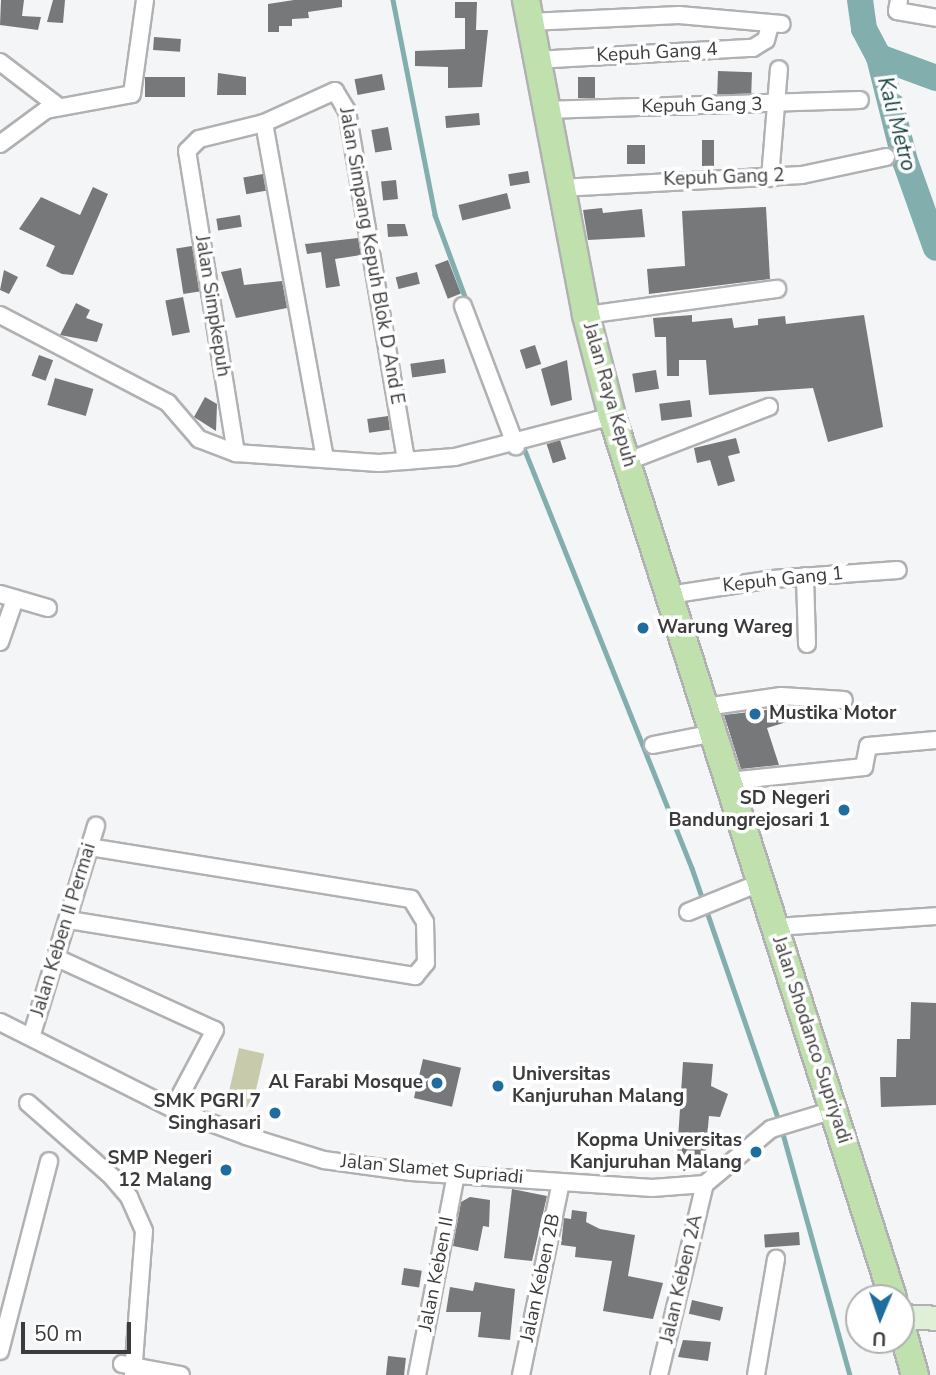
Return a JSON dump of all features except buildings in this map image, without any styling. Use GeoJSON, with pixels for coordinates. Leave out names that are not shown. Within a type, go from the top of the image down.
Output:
{"type":"FeatureCollection","features":[{"type":"Feature","properties":{"kind":"main road","name":"Jalan Raya Kepuh"},"geometry":{"type":"LineString","coordinates":[[527,11],[544,110],[586,315],[612,416],[729,781]]}},
{"type":"Feature","properties":{"kind":"main road","name":"Jalan Shodanco Supriyadi"},"geometry":{"type":"LineString","coordinates":[[729,781],[889,1284]]}},
{"type":"Feature","properties":{"kind":"main road"},"geometry":{"type":"LineString","coordinates":[[909,1354],[915,1375]]}},
{"type":"Feature","properties":{"kind":"street"},"geometry":{"type":"LineString","coordinates":[[0,144],[18,125],[59,107],[132,94],[145,0]]}},
{"type":"Feature","properties":{"kind":"street"},"geometry":{"type":"LineString","coordinates":[[899,0],[897,11],[936,19]]}},
{"type":"Feature","properties":{"kind":"street","name":"Kepuh Gang 4"},"geometry":{"type":"LineString","coordinates":[[527,11],[714,15],[774,27],[753,48],[536,60]]}},
{"type":"Feature","properties":{"kind":"street"},"geometry":{"type":"LineString","coordinates":[[0,62],[59,107]]}},
{"type":"Feature","properties":{"kind":"street"},"geometry":{"type":"LineString","coordinates":[[770,178],[779,69]]}},
{"type":"Feature","properties":{"kind":"street","name":"Jalan Simpang Kepuh Blok D And E"},"geometry":{"type":"LineString","coordinates":[[264,123],[329,92],[343,96],[406,461]]}},
{"type":"Feature","properties":{"kind":"street","name":"Kepuh Gang 3"},"geometry":{"type":"LineString","coordinates":[[544,110],[775,105],[860,100]]}},
{"type":"Feature","properties":{"kind":"street"},"geometry":{"type":"LineString","coordinates":[[264,123],[325,459]]}},
{"type":"Feature","properties":{"kind":"street","name":"Jalan Simpkepuh"},"geometry":{"type":"LineString","coordinates":[[236,453],[188,158],[191,143],[264,123]]}},
{"type":"Feature","properties":{"kind":"street","name":"Kepuh Gang 2"},"geometry":{"type":"LineString","coordinates":[[560,188],[770,178],[886,157]]}},
{"type":"Feature","properties":{"kind":"street"},"geometry":{"type":"LineString","coordinates":[[586,315],[777,289]]}},
{"type":"Feature","properties":{"kind":"street"},"geometry":{"type":"LineString","coordinates":[[463,306],[517,445]]}},
{"type":"Feature","properties":{"kind":"street"},"geometry":{"type":"LineString","coordinates":[[0,315],[168,403],[200,439],[236,453],[406,461],[517,445],[612,416]]}},
{"type":"Feature","properties":{"kind":"street"},"geometry":{"type":"LineString","coordinates":[[628,461],[769,407]]}},
{"type":"Feature","properties":{"kind":"street","name":"Kepuh Gang 1"},"geometry":{"type":"LineString","coordinates":[[669,595],[805,576],[898,570]]}},
{"type":"Feature","properties":{"kind":"street"},"geometry":{"type":"LineString","coordinates":[[805,576],[807,644]]}},
{"type":"Feature","properties":{"kind":"street"},"geometry":{"type":"LineString","coordinates":[[0,642],[8,596],[48,608]]}},
{"type":"Feature","properties":{"kind":"street"},"geometry":{"type":"LineString","coordinates":[[705,707],[782,696],[844,700]]}},
{"type":"Feature","properties":{"kind":"street"},"geometry":{"type":"LineString","coordinates":[[653,745],[714,733]]}},
{"type":"Feature","properties":{"kind":"street"},"geometry":{"type":"LineString","coordinates":[[729,781],[864,767],[868,746],[936,740]]}},
{"type":"Feature","properties":{"kind":"street","name":"Jalan Keben II Permai"},"geometry":{"type":"LineString","coordinates":[[33,1034],[60,960],[96,826]]}},
{"type":"Feature","properties":{"kind":"street"},"geometry":{"type":"LineString","coordinates":[[69,920],[415,975],[426,963],[425,922],[411,899],[250,868],[90,847]]}},
{"type":"Feature","properties":{"kind":"street"},"geometry":{"type":"LineString","coordinates":[[695,908],[762,882]]}},
{"type":"Feature","properties":{"kind":"street"},"geometry":{"type":"LineString","coordinates":[[776,928],[936,916]]}},
{"type":"Feature","properties":{"kind":"street"},"geometry":{"type":"LineString","coordinates":[[60,960],[215,1030],[173,1109]]}},
{"type":"Feature","properties":{"kind":"street","name":"Jalan Slamet Supriadi"},"geometry":{"type":"LineString","coordinates":[[0,1021],[33,1034],[173,1109],[324,1160],[561,1182],[705,1184]]}},
{"type":"Feature","properties":{"kind":"street"},"geometry":{"type":"LineString","coordinates":[[28,1103],[111,1176],[129,1197],[144,1231],[130,1368],[181,1375]]}},
{"type":"Feature","properties":{"kind":"street"},"geometry":{"type":"LineString","coordinates":[[705,1184],[771,1129],[834,1110]]}},
{"type":"Feature","properties":{"kind":"street"},"geometry":{"type":"LineString","coordinates":[[0,1351],[49,1161]]}},
{"type":"Feature","properties":{"kind":"street","name":"Jalan Keben II"},"geometry":{"type":"LineString","coordinates":[[417,1375],[456,1174]]}},
{"type":"Feature","properties":{"kind":"street","name":"Jalan Keben 2B"},"geometry":{"type":"LineString","coordinates":[[520,1375],[561,1182]]}},
{"type":"Feature","properties":{"kind":"street","name":"Jalan Keben 2A"},"geometry":{"type":"LineString","coordinates":[[659,1375],[705,1184]]}},
{"type":"Feature","properties":{"kind":"street"},"geometry":{"type":"LineString","coordinates":[[756,1375],[776,1259]]}},
{"type":"Feature","properties":{"kind":"street"},"geometry":{"type":"LineString","coordinates":[[915,1317],[936,1318]]}},
{"type":"Feature","properties":{"kind":"green space"},"geometry":{"type":"Polygon","coordinates":[[[239,1048],[264,1054],[251,1111],[226,1105],[239,1048]]]}},
{"type":"Feature","properties":{"kind":"waterway"},"geometry":{"type":"LineString","coordinates":[[393,0],[435,215],[467,302]]}},
{"type":"Feature","properties":{"kind":"waterway","name":"Kali Metro"},"geometry":{"type":"LineString","coordinates":[[860,0],[864,29],[879,57],[905,161],[936,248]]}},
{"type":"Feature","properties":{"kind":"waterway"},"geometry":{"type":"LineString","coordinates":[[879,57],[936,78]]}},
{"type":"Feature","properties":{"kind":"waterway"},"geometry":{"type":"LineString","coordinates":[[522,443],[692,868],[779,1121]]}},
{"type":"Feature","properties":{"kind":"waterway"},"geometry":{"type":"LineString","coordinates":[[782,1130],[850,1375]]}},
{"type":"Feature","properties":{"kind":"place","name":"Warung Wareg"},"geometry":{"type":"Point","coordinates":[643,628]}},
{"type":"Feature","properties":{"kind":"place","name":"Mustika Motor"},"geometry":{"type":"Point","coordinates":[755,714]}},
{"type":"Feature","properties":{"kind":"place","name":"SD Negeri Bandungrejosari 1"},"geometry":{"type":"Point","coordinates":[844,810]}},
{"type":"Feature","properties":{"kind":"place","name":"Al Farabi Mosque"},"geometry":{"type":"Point","coordinates":[437,1083]}},
{"type":"Feature","properties":{"kind":"place","name":"Universitas Kanjuruhan Malang"},"geometry":{"type":"Point","coordinates":[498,1086]}},
{"type":"Feature","properties":{"kind":"place","name":"SMK PGRI 7 Singhasari"},"geometry":{"type":"Point","coordinates":[275,1113]}},
{"type":"Feature","properties":{"kind":"place","name":"Kopma Universitas Kanjuruhan Malang"},"geometry":{"type":"Point","coordinates":[756,1152]}},
{"type":"Feature","properties":{"kind":"place","name":"SMP Negeri 12 Malang"},"geometry":{"type":"Point","coordinates":[226,1170]}}]}
